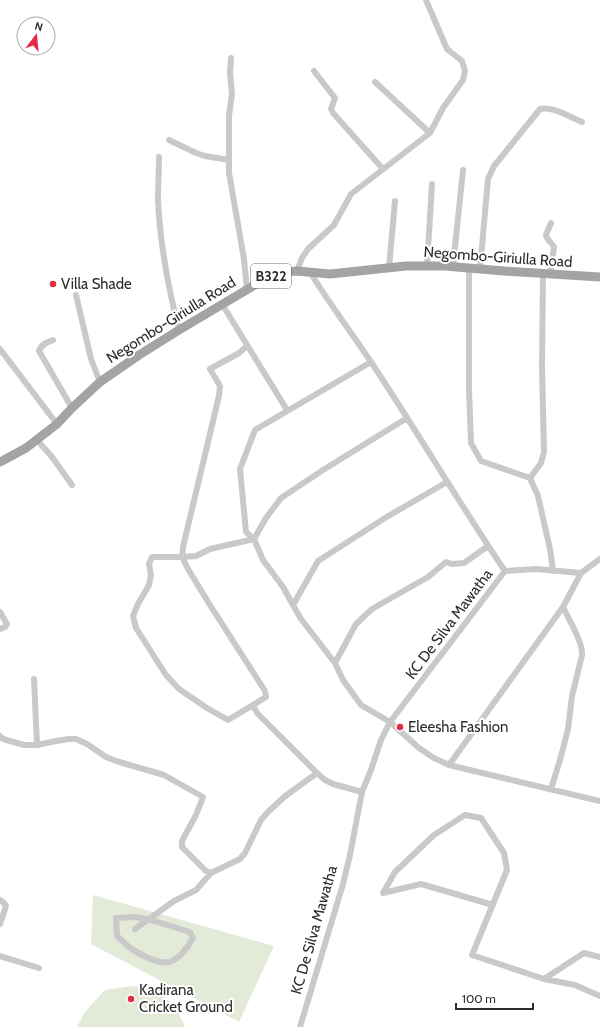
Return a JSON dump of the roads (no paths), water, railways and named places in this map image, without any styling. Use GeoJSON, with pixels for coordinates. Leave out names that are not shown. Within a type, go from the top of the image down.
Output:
{"type":"FeatureCollection","features":[{"type":"Feature","properties":{"kind":"main road","name":"Negombo-Giriulla Road"},"geometry":{"type":"LineString","coordinates":[[0,462],[26,448],[37,440],[57,424],[100,382],[139,355],[268,277],[285,272],[296,271],[330,274],[406,266],[453,266],[600,277]]}},
{"type":"Feature","properties":{"kind":"street"},"geometry":{"type":"LineString","coordinates":[[296,271],[308,249],[334,225],[351,194],[430,133],[443,108],[463,80],[465,71],[462,61],[447,49],[426,0]]}},
{"type":"Feature","properties":{"kind":"street"},"geometry":{"type":"LineString","coordinates":[[231,58],[230,73],[232,94],[229,116],[229,173],[244,259],[247,290]]}},
{"type":"Feature","properties":{"kind":"street"},"geometry":{"type":"LineString","coordinates":[[314,71],[335,98],[331,109],[383,169]]}},
{"type":"Feature","properties":{"kind":"street"},"geometry":{"type":"LineString","coordinates":[[375,82],[430,133]]}},
{"type":"Feature","properties":{"kind":"street"},"geometry":{"type":"LineString","coordinates":[[480,269],[488,179],[494,166],[540,109],[545,108],[553,110],[582,122]]}},
{"type":"Feature","properties":{"kind":"street"},"geometry":{"type":"LineString","coordinates":[[169,140],[205,156],[229,160]]}},
{"type":"Feature","properties":{"kind":"street"},"geometry":{"type":"LineString","coordinates":[[159,157],[158,199],[162,251],[172,304],[179,330]]}},
{"type":"Feature","properties":{"kind":"street"},"geometry":{"type":"LineString","coordinates":[[453,266],[463,170]]}},
{"type":"Feature","properties":{"kind":"street"},"geometry":{"type":"LineString","coordinates":[[427,266],[432,184]]}},
{"type":"Feature","properties":{"kind":"street"},"geometry":{"type":"LineString","coordinates":[[388,268],[395,201]]}},
{"type":"Feature","properties":{"kind":"street"},"geometry":{"type":"LineString","coordinates":[[530,478],[541,463],[544,452],[542,366],[546,274],[554,247],[547,239],[546,235],[551,223]]}},
{"type":"Feature","properties":{"kind":"street"},"geometry":{"type":"LineString","coordinates":[[468,268],[471,443],[482,461],[530,478],[538,496],[550,549],[553,571]]}},
{"type":"Feature","properties":{"kind":"street","name":"KC De Silva Mawatha"},"geometry":{"type":"LineString","coordinates":[[300,1027],[350,855],[362,792],[381,740],[390,722],[505,571],[446,482],[371,362],[322,293],[310,272]]}},
{"type":"Feature","properties":{"kind":"street"},"geometry":{"type":"LineString","coordinates":[[76,295],[91,358],[100,382]]}},
{"type":"Feature","properties":{"kind":"street"},"geometry":{"type":"LineString","coordinates":[[222,304],[287,410]]}},
{"type":"Feature","properties":{"kind":"street"},"geometry":{"type":"LineString","coordinates":[[54,340],[44,344],[39,351],[72,408]]}},
{"type":"Feature","properties":{"kind":"street"},"geometry":{"type":"LineString","coordinates":[[247,346],[239,354],[210,369],[220,386],[219,396],[183,547],[182,557],[206,599],[265,691],[266,697],[228,720],[179,689],[166,676],[136,628],[133,616],[149,585],[149,564],[152,557],[182,557],[196,556],[210,549],[254,539],[266,518],[282,498],[323,470],[407,418]]}},
{"type":"Feature","properties":{"kind":"street"},"geometry":{"type":"LineString","coordinates":[[0,349],[57,424]]}},
{"type":"Feature","properties":{"kind":"street"},"geometry":{"type":"LineString","coordinates":[[371,362],[255,430],[240,469],[246,532],[254,539],[263,560],[283,587],[301,619],[335,663],[343,680],[361,704],[390,722],[434,758],[449,765],[600,801]]}},
{"type":"Feature","properties":{"kind":"street"},"geometry":{"type":"LineString","coordinates":[[37,440],[72,484]]}},
{"type":"Feature","properties":{"kind":"street"},"geometry":{"type":"LineString","coordinates":[[293,605],[318,561],[385,518],[446,482]]}},
{"type":"Feature","properties":{"kind":"street"},"geometry":{"type":"LineString","coordinates":[[335,663],[356,624],[372,610],[428,576],[446,562],[452,564],[464,563],[488,546]]}},
{"type":"Feature","properties":{"kind":"street"},"geometry":{"type":"LineString","coordinates":[[449,765],[563,607],[581,573],[600,559]]}},
{"type":"Feature","properties":{"kind":"street"},"geometry":{"type":"LineString","coordinates":[[505,571],[536,569],[581,573]]}},
{"type":"Feature","properties":{"kind":"street"},"geometry":{"type":"LineString","coordinates":[[551,790],[568,729],[572,696],[582,655],[579,640],[563,607]]}},
{"type":"Feature","properties":{"kind":"street"},"geometry":{"type":"LineString","coordinates":[[0,612],[6,624],[5,627],[0,629]]}},
{"type":"Feature","properties":{"kind":"street"},"geometry":{"type":"LineString","coordinates":[[34,679],[38,745]]}},
{"type":"Feature","properties":{"kind":"street"},"geometry":{"type":"LineString","coordinates":[[253,705],[257,713],[325,780],[333,784],[362,792]]}},
{"type":"Feature","properties":{"kind":"street"},"geometry":{"type":"LineString","coordinates":[[0,736],[4,739],[24,746],[69,739],[76,740],[87,744],[106,757],[116,761],[164,775],[203,797],[196,815],[182,841],[182,847],[206,871],[211,873]]}},
{"type":"Feature","properties":{"kind":"street"},"geometry":{"type":"LineString","coordinates":[[135,929],[174,901],[196,890],[211,873],[240,859],[261,820],[268,812],[317,773]]}},
{"type":"Feature","properties":{"kind":"street"},"geometry":{"type":"LineString","coordinates":[[493,905],[421,884],[383,893],[396,872],[434,835],[465,815],[481,818],[504,853],[507,870],[493,905],[472,955],[544,979],[574,985],[600,996]]}},
{"type":"Feature","properties":{"kind":"street"},"geometry":{"type":"LineString","coordinates":[[0,900],[6,906],[0,924]]}},
{"type":"Feature","properties":{"kind":"street"},"geometry":{"type":"LineString","coordinates":[[134,917],[148,919],[190,932],[193,938],[187,949],[172,962],[164,963],[139,954],[117,936],[116,918],[134,917]]}},
{"type":"Feature","properties":{"kind":"street"},"geometry":{"type":"LineString","coordinates":[[544,979],[584,953],[600,957]]}},
{"type":"Feature","properties":{"kind":"street"},"geometry":{"type":"LineString","coordinates":[[0,956],[39,968]]}},
{"type":"Feature","properties":{"kind":"place","name":"Villa Shade"},"geometry":{"type":"Point","coordinates":[53,284]}},
{"type":"Feature","properties":{"kind":"place","name":"Eleesha Fashion"},"geometry":{"type":"Point","coordinates":[400,727]}},
{"type":"Feature","properties":{"kind":"place","name":"Kadirana Cricket Ground"},"geometry":{"type":"Point","coordinates":[131,999]}}]}
